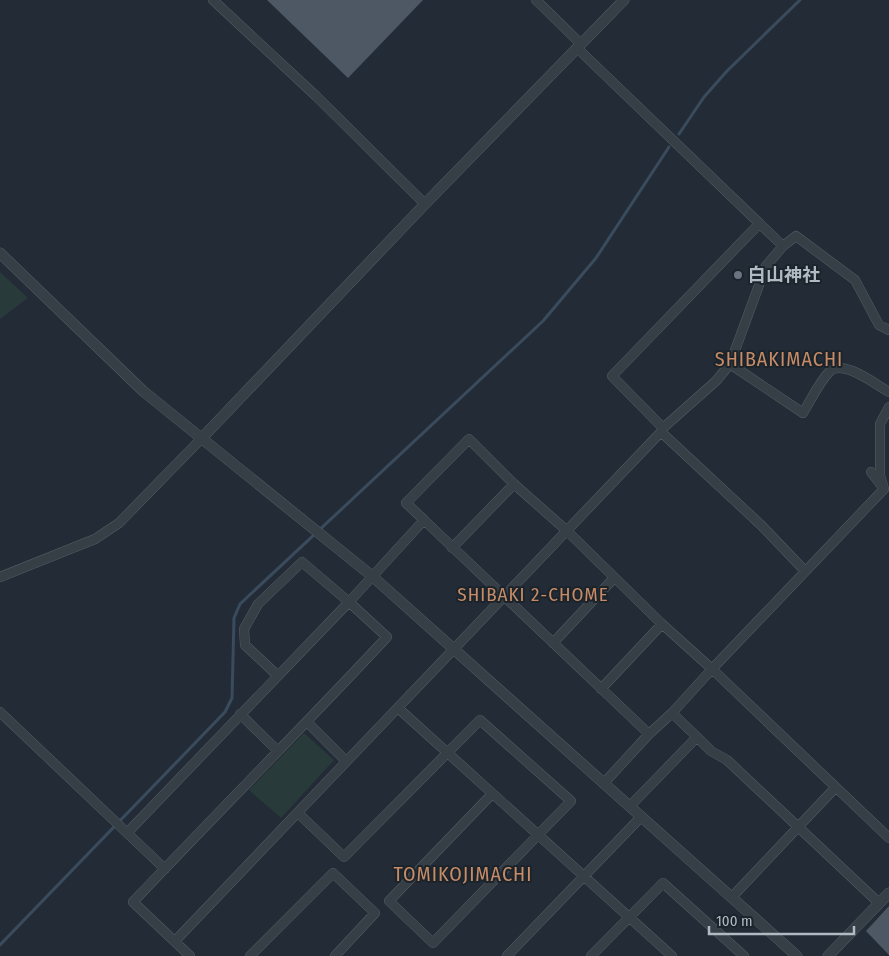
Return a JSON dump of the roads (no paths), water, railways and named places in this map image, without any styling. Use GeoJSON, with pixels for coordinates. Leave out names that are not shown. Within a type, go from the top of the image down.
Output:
{"type":"FeatureCollection","features":[{"type":"Feature","properties":{"kind":"street"},"geometry":{"type":"LineString","coordinates":[[213,0],[316,96],[425,204]]}},
{"type":"Feature","properties":{"kind":"street"},"geometry":{"type":"LineString","coordinates":[[536,0],[579,46],[758,224],[783,246]]}},
{"type":"Feature","properties":{"kind":"street"},"geometry":{"type":"LineString","coordinates":[[0,577],[95,540],[119,523],[624,0]]}},
{"type":"Feature","properties":{"kind":"street"},"geometry":{"type":"LineString","coordinates":[[758,224],[612,376],[662,430],[761,525],[805,571]]}},
{"type":"Feature","properties":{"kind":"street"},"geometry":{"type":"LineString","coordinates":[[175,941],[662,430],[716,382],[730,364],[766,266],[783,246],[796,236],[855,280],[878,324],[889,330]]}},
{"type":"Feature","properties":{"kind":"street"},"geometry":{"type":"LineString","coordinates":[[0,253],[143,391],[372,576],[797,956]]}},
{"type":"Feature","properties":{"kind":"street"},"geometry":{"type":"LineString","coordinates":[[730,364],[803,413],[830,371],[838,367],[852,370],[889,392]]}},
{"type":"Feature","properties":{"kind":"street"},"geometry":{"type":"LineString","coordinates":[[884,489],[880,474],[880,424],[889,407]]}},
{"type":"Feature","properties":{"kind":"street"},"geometry":{"type":"LineString","coordinates":[[649,734],[406,503],[469,439],[514,484],[566,530],[662,624],[712,669],[889,838]]}},
{"type":"Feature","properties":{"kind":"street"},"geometry":{"type":"LineString","coordinates":[[871,472],[884,489]]}},
{"type":"Feature","properties":{"kind":"street"},"geometry":{"type":"LineString","coordinates":[[452,548],[514,484]]}},
{"type":"Feature","properties":{"kind":"street"},"geometry":{"type":"LineString","coordinates":[[604,783],[884,489]]}},
{"type":"Feature","properties":{"kind":"street"},"geometry":{"type":"LineString","coordinates":[[125,831],[349,602],[424,520]]}},
{"type":"Feature","properties":{"kind":"street"},"geometry":{"type":"LineString","coordinates":[[190,956],[133,902],[387,637],[302,562],[258,604],[244,629],[245,645],[277,675]]}},
{"type":"Feature","properties":{"kind":"street"},"geometry":{"type":"LineString","coordinates":[[553,643],[614,578]]}},
{"type":"Feature","properties":{"kind":"street"},"geometry":{"type":"LineString","coordinates":[[602,689],[662,624]]}},
{"type":"Feature","properties":{"kind":"street"},"geometry":{"type":"LineString","coordinates":[[398,708],[672,956]]}},
{"type":"Feature","properties":{"kind":"street"},"geometry":{"type":"LineString","coordinates":[[0,712],[164,869]]}},
{"type":"Feature","properties":{"kind":"street"},"geometry":{"type":"LineString","coordinates":[[672,713],[711,751],[727,760],[879,903]]}},
{"type":"Feature","properties":{"kind":"street"},"geometry":{"type":"LineString","coordinates":[[240,714],[278,751]]}},
{"type":"Feature","properties":{"kind":"street"},"geometry":{"type":"LineString","coordinates":[[298,813],[344,857],[446,752],[480,720],[570,801],[434,943],[389,901],[492,794]]}},
{"type":"Feature","properties":{"kind":"street"},"geometry":{"type":"LineString","coordinates":[[307,722],[346,761]]}},
{"type":"Feature","properties":{"kind":"street"},"geometry":{"type":"LineString","coordinates":[[630,806],[697,737]]}},
{"type":"Feature","properties":{"kind":"street"},"geometry":{"type":"LineString","coordinates":[[732,897],[835,788]]}},
{"type":"Feature","properties":{"kind":"street"},"geometry":{"type":"LineString","coordinates":[[507,956],[641,817]]}},
{"type":"Feature","properties":{"kind":"street"},"geometry":{"type":"LineString","coordinates":[[250,956],[333,873],[375,913],[334,956]]}},
{"type":"Feature","properties":{"kind":"street"},"geometry":{"type":"LineString","coordinates":[[591,956],[663,884],[744,956]]}},
{"type":"Feature","properties":{"kind":"street"},"geometry":{"type":"LineString","coordinates":[[828,956],[889,893]]}},
{"type":"Feature","properties":{"kind":"waterway"},"geometry":{"type":"LineString","coordinates":[[679,134],[704,97],[727,71],[800,0]]}},
{"type":"Feature","properties":{"kind":"waterway"},"geometry":{"type":"LineString","coordinates":[[0,945],[225,712],[232,698],[234,618],[240,604],[543,321],[596,258],[669,147]]}},
{"type":"Feature","properties":{"kind":"place","name":"白山神社"},"geometry":{"type":"Point","coordinates":[738,275]}},
{"type":"Feature","properties":{"kind":"district","name":"SHIBAKIMACHI"},"geometry":{"type":"Point","coordinates":[779,359]}},
{"type":"Feature","properties":{"kind":"district","name":"SHIBAKI 2-CHOME"},"geometry":{"type":"Point","coordinates":[533,594]}},
{"type":"Feature","properties":{"kind":"district","name":"TOMIKOJIMACHI"},"geometry":{"type":"Point","coordinates":[463,874]}}]}
